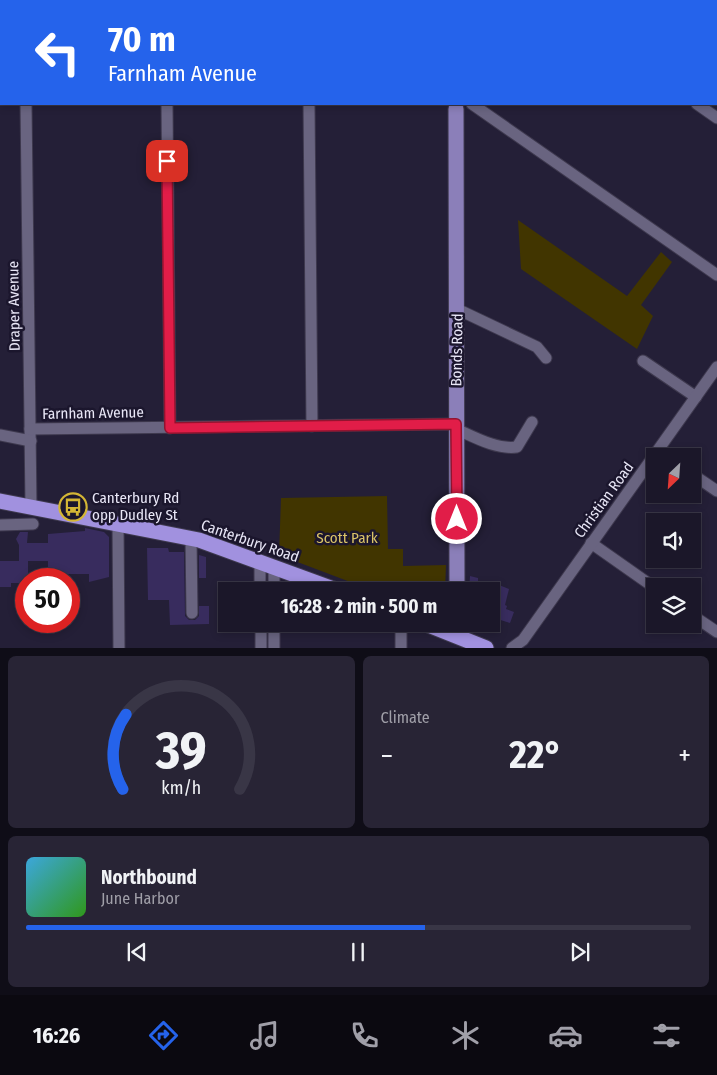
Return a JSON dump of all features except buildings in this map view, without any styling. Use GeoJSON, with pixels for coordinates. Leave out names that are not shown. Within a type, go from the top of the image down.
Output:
{"type":"FeatureCollection","features":[{"type":"Feature","properties":{"kind":"highway","name":"Canterbury Road"},"geometry":{"type":"LineString","coordinates":[[0,501],[219,546],[314,582]]}},
{"type":"Feature","properties":{"kind":"highway"},"geometry":{"type":"LineString","coordinates":[[460,632],[486,648]]}},
{"type":"Feature","properties":{"kind":"main road","name":"Bonds Road"},"geometry":{"type":"LineString","coordinates":[[457,105],[457,582]]}},
{"type":"Feature","properties":{"kind":"street","name":"Draper Avenue"},"geometry":{"type":"LineString","coordinates":[[26,105],[31,507]]}},
{"type":"Feature","properties":{"kind":"street"},"geometry":{"type":"LineString","coordinates":[[167,105],[170,428]]}},
{"type":"Feature","properties":{"kind":"street"},"geometry":{"type":"LineString","coordinates":[[309,105],[312,426]]}},
{"type":"Feature","properties":{"kind":"street"},"geometry":{"type":"LineString","coordinates":[[473,105],[717,275]]}},
{"type":"Feature","properties":{"kind":"street"},"geometry":{"type":"LineString","coordinates":[[698,105],[717,118]]}},
{"type":"Feature","properties":{"kind":"street"},"geometry":{"type":"LineString","coordinates":[[457,309],[537,347],[546,358]]}},
{"type":"Feature","properties":{"kind":"street"},"geometry":{"type":"LineString","coordinates":[[643,361],[696,397]]}},
{"type":"Feature","properties":{"kind":"street","name":"Christian Road"},"geometry":{"type":"LineString","coordinates":[[659,448],[717,367]]}},
{"type":"Feature","properties":{"kind":"street"},"geometry":{"type":"LineString","coordinates":[[456,427],[488,443],[511,448],[517,447],[532,422]]}},
{"type":"Feature","properties":{"kind":"street","name":"Farnham Avenue"},"geometry":{"type":"LineString","coordinates":[[0,435],[170,428],[312,426],[456,427]]}},
{"type":"Feature","properties":{"kind":"street","name":"Christian Road"},"geometry":{"type":"LineString","coordinates":[[512,648],[523,640],[646,466]]}},
{"type":"Feature","properties":{"kind":"street"},"geometry":{"type":"LineString","coordinates":[[701,480],[717,491]]}},
{"type":"Feature","properties":{"kind":"street"},"geometry":{"type":"LineString","coordinates":[[0,525],[33,524]]}},
{"type":"Feature","properties":{"kind":"street"},"geometry":{"type":"LineString","coordinates":[[118,524],[119,648]]}},
{"type":"Feature","properties":{"kind":"street"},"geometry":{"type":"LineString","coordinates":[[191,539],[192,614]]}},
{"type":"Feature","properties":{"kind":"street"},"geometry":{"type":"LineString","coordinates":[[591,543],[646,582]]}},
{"type":"Feature","properties":{"kind":"street"},"geometry":{"type":"LineString","coordinates":[[267,565],[272,582]]}},
{"type":"Feature","properties":{"kind":"street"},"geometry":{"type":"LineString","coordinates":[[262,582],[267,565]]}},
{"type":"Feature","properties":{"kind":"street"},"geometry":{"type":"LineString","coordinates":[[701,621],[717,632]]}},
{"type":"Feature","properties":{"kind":"street"},"geometry":{"type":"LineString","coordinates":[[401,632],[401,648]]}},
{"type":"Feature","properties":{"kind":"street"},"geometry":{"type":"LineString","coordinates":[[261,644],[274,644]]}},
{"type":"Feature","properties":{"kind":"green space"},"geometry":{"type":"Polygon","coordinates":[[[518,220],[627,296],[661,252],[672,262],[641,305],[653,316],[637,349],[521,269],[518,220]]]}},
{"type":"Feature","properties":{"kind":"green space","name":"Scott Park"},"geometry":{"type":"Polygon","coordinates":[[[387,496],[388,549],[403,549],[403,566],[446,565],[445,582],[350,582],[279,555],[281,498],[387,496]]]}},
{"type":"Feature","properties":{"kind":"place","name":"Canterbury Rd opp Dudley St"},"geometry":{"type":"Point","coordinates":[73,507]}},
{"type":"Feature","properties":{"kind":"route"},"geometry":{"type":"LineString","coordinates":[[167,161],[170,428],[456,424],[457,519]]}}]}
